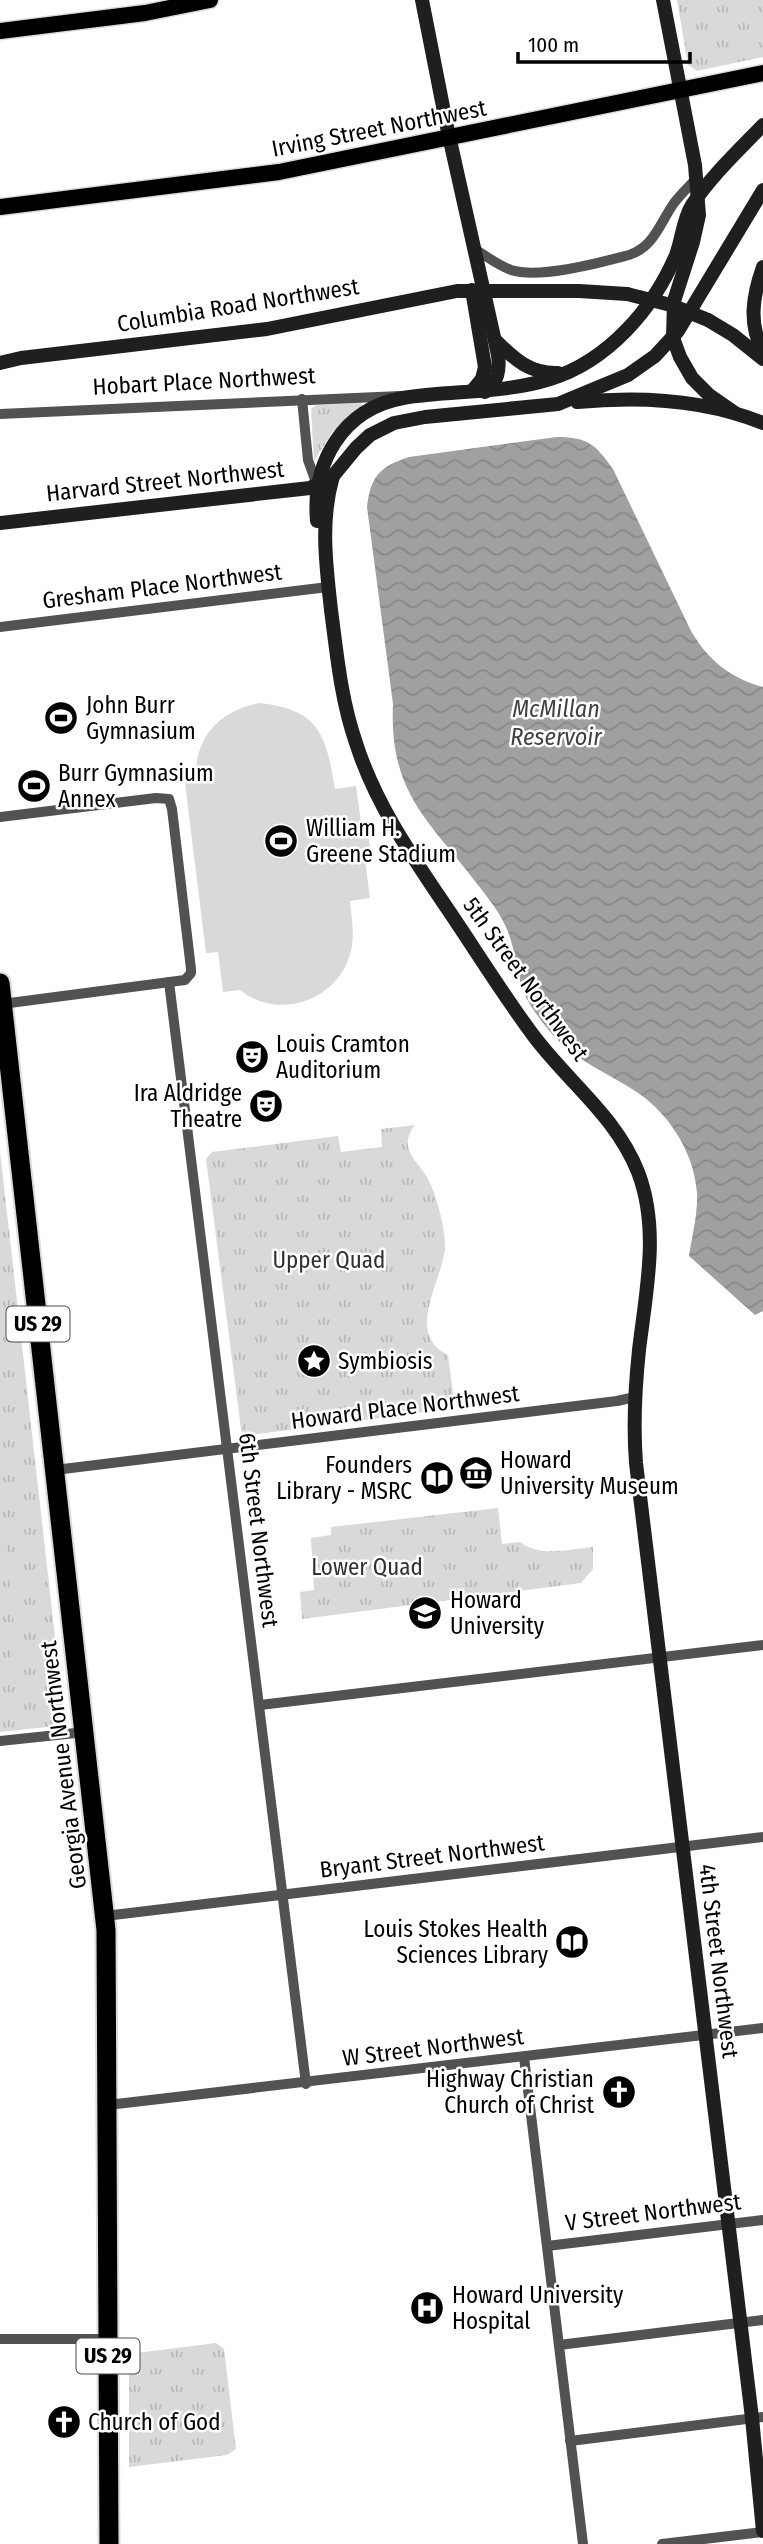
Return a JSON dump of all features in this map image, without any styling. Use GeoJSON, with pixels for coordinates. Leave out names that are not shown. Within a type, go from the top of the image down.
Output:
{"type":"FeatureCollection","features":[{"type":"Feature","properties":{"kind":"highway","name":"Georgia Avenue Northwest"},"geometry":{"type":"LineString","coordinates":[[0,983],[8,1122],[55,1470],[105,1916],[109,2544]]}},
{"type":"Feature","properties":{"kind":"main road"},"geometry":{"type":"LineString","coordinates":[[0,31],[145,13],[210,0]]}},
{"type":"Feature","properties":{"kind":"main road"},"geometry":{"type":"LineString","coordinates":[[422,0],[473,248],[485,367],[482,379],[473,390]]}},
{"type":"Feature","properties":{"kind":"main road"},"geometry":{"type":"LineString","coordinates":[[663,0],[697,178],[699,215],[674,300],[673,338],[692,378],[709,395],[735,413]]}},
{"type":"Feature","properties":{"kind":"main road","name":"Irving Street Northwest"},"geometry":{"type":"LineString","coordinates":[[0,207],[264,175],[763,73]]}},
{"type":"Feature","properties":{"kind":"main road","name":"Hobart Place Northwest"},"geometry":{"type":"LineString","coordinates":[[317,485],[331,448],[349,425],[376,406],[410,396],[540,382],[566,373],[595,357],[614,342],[645,306],[671,265],[690,209],[763,125]]}},
{"type":"Feature","properties":{"kind":"main road"},"geometry":{"type":"LineString","coordinates":[[558,404],[628,375],[655,356],[673,338],[763,190]]}},
{"type":"Feature","properties":{"kind":"main road"},"geometry":{"type":"LineString","coordinates":[[763,267],[755,295],[753,315],[757,338],[763,351]]}},
{"type":"Feature","properties":{"kind":"main road"},"geometry":{"type":"LineString","coordinates":[[477,291],[494,338],[499,371],[490,389]]}},
{"type":"Feature","properties":{"kind":"main road","name":"Columbia Road Northwest"},"geometry":{"type":"LineString","coordinates":[[0,363],[21,358],[267,329],[451,292],[477,291],[595,291],[671,304],[708,320],[733,335],[763,359]]}},
{"type":"Feature","properties":{"kind":"main road"},"geometry":{"type":"LineString","coordinates":[[494,338],[527,367],[542,373],[566,373]]}},
{"type":"Feature","properties":{"kind":"main road","name":"5th Street Northwest"},"geometry":{"type":"LineString","coordinates":[[490,389],[472,398],[410,405],[388,411],[373,418],[346,441],[324,511],[324,547],[339,677],[347,715],[366,773],[387,815],[534,1036],[611,1123],[629,1151],[639,1175],[646,1202],[650,1239],[635,1397]]}},
{"type":"Feature","properties":{"kind":"main road"},"geometry":{"type":"LineString","coordinates":[[336,472],[370,435],[404,420],[605,399],[657,399],[696,404],[763,423]]}},
{"type":"Feature","properties":{"kind":"main road","name":"Harvard Street Northwest"},"geometry":{"type":"LineString","coordinates":[[0,523],[294,490],[317,485],[336,472]]}},
{"type":"Feature","properties":{"kind":"main road","name":"5th Street Northwest"},"geometry":{"type":"LineString","coordinates":[[317,485],[317,523],[324,547]]}},
{"type":"Feature","properties":{"kind":"main road","name":"4th Street Northwest"},"geometry":{"type":"LineString","coordinates":[[635,1397],[636,1464],[659,1658],[740,2323],[757,2417],[763,2531]]}},
{"type":"Feature","properties":{"kind":"street"},"geometry":{"type":"LineString","coordinates":[[473,248],[506,268],[527,273],[545,272],[629,255],[649,243],[675,202],[697,178]]}},
{"type":"Feature","properties":{"kind":"street","name":"Hobart Place Northwest"},"geometry":{"type":"LineString","coordinates":[[0,414],[410,396]]}},
{"type":"Feature","properties":{"kind":"street","name":"5th Street Northwest"},"geometry":{"type":"LineString","coordinates":[[302,399],[308,460],[317,485]]}},
{"type":"Feature","properties":{"kind":"street","name":"Gresham Place Northwest"},"geometry":{"type":"LineString","coordinates":[[0,626],[328,587]]}},
{"type":"Feature","properties":{"kind":"street"},"geometry":{"type":"LineString","coordinates":[[0,817],[164,797],[171,802],[191,973],[185,980],[2,1004]]}},
{"type":"Feature","properties":{"kind":"street","name":"6th Street Northwest"},"geometry":{"type":"LineString","coordinates":[[169,982],[306,2084]]}},
{"type":"Feature","properties":{"kind":"street","name":"Howard Place Northwest"},"geometry":{"type":"LineString","coordinates":[[55,1470],[635,1397]]}},
{"type":"Feature","properties":{"kind":"street"},"geometry":{"type":"LineString","coordinates":[[260,1705],[763,1645]]}},
{"type":"Feature","properties":{"kind":"street"},"geometry":{"type":"LineString","coordinates":[[0,1741],[85,1732]]}},
{"type":"Feature","properties":{"kind":"street","name":"Bryant Street Northwest"},"geometry":{"type":"LineString","coordinates":[[105,1916],[763,1837]]}},
{"type":"Feature","properties":{"kind":"street","name":"W Street Northwest"},"geometry":{"type":"LineString","coordinates":[[108,2105],[306,2084],[763,2028]]}},
{"type":"Feature","properties":{"kind":"street"},"geometry":{"type":"LineString","coordinates":[[524,2057],[583,2544]]}},
{"type":"Feature","properties":{"kind":"street","name":"V Street Northwest"},"geometry":{"type":"LineString","coordinates":[[547,2246],[763,2220]]}},
{"type":"Feature","properties":{"kind":"street"},"geometry":{"type":"LineString","coordinates":[[559,2345],[763,2320]]}},
{"type":"Feature","properties":{"kind":"street"},"geometry":{"type":"LineString","coordinates":[[0,2339],[108,2339]]}},
{"type":"Feature","properties":{"kind":"street"},"geometry":{"type":"LineString","coordinates":[[570,2441],[757,2417]]}},
{"type":"Feature","properties":{"kind":"street"},"geometry":{"type":"LineString","coordinates":[[662,2544],[763,2531]]}},
{"type":"Feature","properties":{"kind":"green space"},"geometry":{"type":"Polygon","coordinates":[[[677,0],[763,0],[763,57],[697,71],[688,65],[677,0]]]}},
{"type":"Feature","properties":{"kind":"green space"},"geometry":{"type":"Polygon","coordinates":[[[361,403],[362,406],[333,431],[314,461],[311,409],[316,405],[361,403]]]}},
{"type":"Feature","properties":{"kind":"green space","name":"William H. Greene Stadium"},"geometry":{"type":"Polygon","coordinates":[[[260,703],[296,712],[317,728],[328,754],[335,789],[356,786],[361,823],[367,822],[371,860],[365,860],[370,898],[350,901],[352,946],[340,975],[316,996],[286,1005],[254,999],[240,990],[223,992],[218,952],[206,953],[184,775],[196,773],[201,747],[214,726],[234,711],[260,703]]]}},
{"type":"Feature","properties":{"kind":"green space","name":"Upper Quad"},"geometry":{"type":"Polygon","coordinates":[[[415,1125],[408,1142],[409,1149],[431,1185],[445,1243],[444,1257],[427,1319],[428,1333],[435,1345],[448,1355],[455,1408],[242,1436],[206,1159],[212,1152],[338,1136],[341,1152],[382,1147],[381,1129],[415,1125]]]}},
{"type":"Feature","properties":{"kind":"green space"},"geometry":{"type":"Polygon","coordinates":[[[0,1151],[65,1725],[0,1732],[0,1151]]]}},
{"type":"Feature","properties":{"kind":"green space","name":"Lower Quad"},"geometry":{"type":"Polygon","coordinates":[[[498,1508],[502,1544],[520,1542],[528,1547],[546,1551],[593,1547],[593,1569],[581,1583],[302,1619],[300,1592],[314,1590],[311,1538],[331,1535],[331,1527],[498,1508]]]}},
{"type":"Feature","properties":{"kind":"green space"},"geometry":{"type":"Polygon","coordinates":[[[0,1532],[10,1556],[19,1611],[20,1644],[14,1669],[0,1688],[2,1677],[13,1655],[15,1641],[9,1579],[0,1532]]]}},
{"type":"Feature","properties":{"kind":"green space"},"geometry":{"type":"Polygon","coordinates":[[[216,2343],[224,2349],[236,2449],[227,2455],[129,2467],[129,2354],[216,2343]]]}},
{"type":"Feature","properties":{"kind":"water","name":"McMillan Reservoir"},"geometry":{"type":"Polygon","coordinates":[[[557,437],[584,441],[601,454],[613,469],[691,631],[705,651],[730,673],[763,687],[763,1311],[755,1315],[689,1256],[697,1193],[690,1162],[677,1133],[645,1098],[570,1051],[541,1020],[523,991],[511,941],[502,920],[416,804],[405,784],[398,761],[367,507],[374,480],[384,469],[409,457],[557,437]]]}},
{"type":"Feature","properties":{"kind":"place","name":"John Burr Gymnasium"},"geometry":{"type":"Point","coordinates":[61,718]}},
{"type":"Feature","properties":{"kind":"place","name":"Burr Gymnasium Annex"},"geometry":{"type":"Point","coordinates":[34,786]}},
{"type":"Feature","properties":{"kind":"place","name":"William H. Greene Stadium"},"geometry":{"type":"Point","coordinates":[281,841]}},
{"type":"Feature","properties":{"kind":"place","name":"Louis Cramton Auditorium"},"geometry":{"type":"Point","coordinates":[252,1057]}},
{"type":"Feature","properties":{"kind":"place","name":"Ira Aldridge Theatre"},"geometry":{"type":"Point","coordinates":[266,1106]}},
{"type":"Feature","properties":{"kind":"place","name":"Symbiosis"},"geometry":{"type":"Point","coordinates":[314,1361]}},
{"type":"Feature","properties":{"kind":"place","name":"Howard University Museum"},"geometry":{"type":"Point","coordinates":[476,1473]}},
{"type":"Feature","properties":{"kind":"place","name":"Founders Library - MSRC"},"geometry":{"type":"Point","coordinates":[437,1478]}},
{"type":"Feature","properties":{"kind":"place","name":"Howard University"},"geometry":{"type":"Point","coordinates":[425,1613]}},
{"type":"Feature","properties":{"kind":"place","name":"Louis Stokes Health Sciences Library"},"geometry":{"type":"Point","coordinates":[572,1942]}},
{"type":"Feature","properties":{"kind":"place","name":"Highway Christian Church of Christ"},"geometry":{"type":"Point","coordinates":[619,2092]}},
{"type":"Feature","properties":{"kind":"place","name":"Howard University Hospital"},"geometry":{"type":"Point","coordinates":[427,2308]}},
{"type":"Feature","properties":{"kind":"place","name":"Church of God"},"geometry":{"type":"Point","coordinates":[64,2422]}}]}
